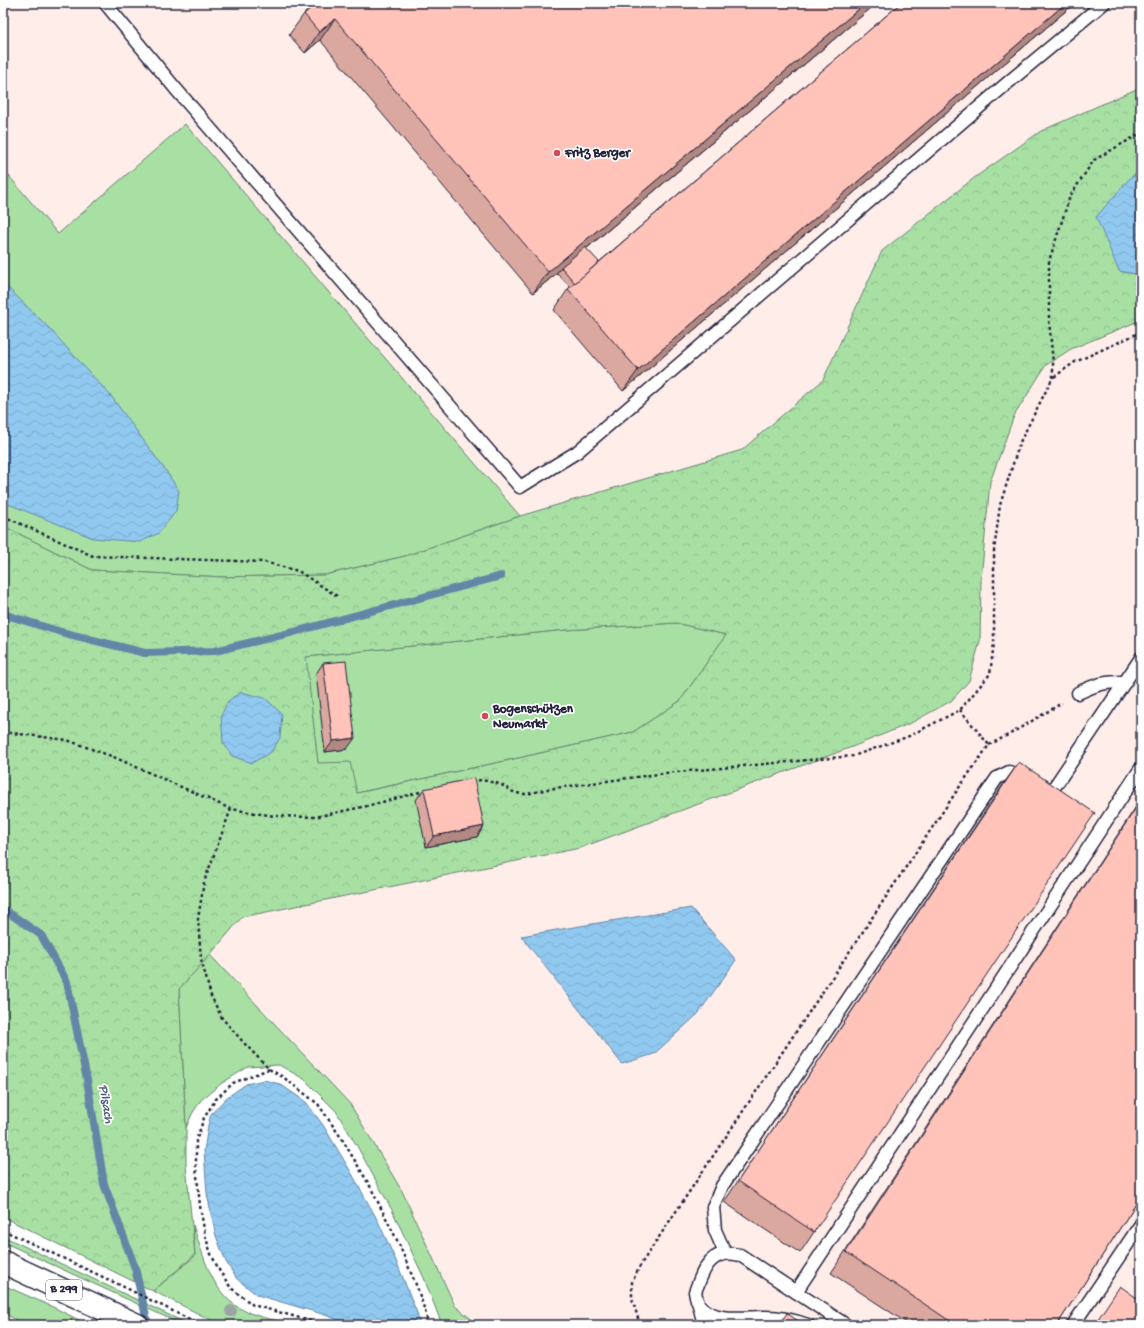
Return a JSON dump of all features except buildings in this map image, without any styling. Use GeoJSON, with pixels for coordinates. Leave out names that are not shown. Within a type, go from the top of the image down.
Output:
{"type":"FeatureCollection","features":[{"type":"Feature","properties":{"kind":"main road","name":"B 299"},"geometry":{"type":"LineString","coordinates":[[3,1262],[131,1322]]}},
{"type":"Feature","properties":{"kind":"lane"},"geometry":{"type":"LineString","coordinates":[[106,3],[175,88],[520,486],[577,452],[999,90],[1104,3]]}},
{"type":"Feature","properties":{"kind":"lane"},"geometry":{"type":"LineString","coordinates":[[725,1253],[715,1230],[713,1207],[722,1186],[997,778],[1009,772],[1024,776],[1051,792],[1141,658]]}},
{"type":"Feature","properties":{"kind":"lane"},"geometry":{"type":"LineString","coordinates":[[1078,693],[1096,685],[1108,682],[1125,682]]}},
{"type":"Feature","properties":{"kind":"lane"},"geometry":{"type":"LineString","coordinates":[[796,1292],[1141,768]]}},
{"type":"Feature","properties":{"kind":"lane"},"geometry":{"type":"LineString","coordinates":[[1073,1325],[1141,1224]]}},
{"type":"Feature","properties":{"kind":"lane"},"geometry":{"type":"LineString","coordinates":[[704,1325],[695,1292],[703,1270],[713,1259],[725,1253],[740,1255],[846,1325]]}},
{"type":"Feature","properties":{"kind":"lane"},"geometry":{"type":"LineString","coordinates":[[699,1305],[714,1315],[733,1318],[769,1317],[808,1325]]}},
{"type":"Feature","properties":{"kind":"path"},"geometry":{"type":"LineString","coordinates":[[469,781],[482,780],[500,784],[515,793],[527,794],[548,789],[666,773],[853,756],[907,737],[960,710],[990,674],[994,643],[994,551],[1000,505],[1020,442],[1053,377],[1048,261],[1070,196],[1094,160],[1141,132]]}},
{"type":"Feature","properties":{"kind":"path"},"geometry":{"type":"LineString","coordinates":[[1053,377],[1074,362],[1141,332]]}},
{"type":"Feature","properties":{"kind":"path"},"geometry":{"type":"LineString","coordinates":[[3,516],[93,556],[264,562],[298,571],[337,596]]}},
{"type":"Feature","properties":{"kind":"path"},"geometry":{"type":"LineString","coordinates":[[640,1325],[632,1298],[632,1282],[641,1264],[956,792],[989,745],[1078,693]]}},
{"type":"Feature","properties":{"kind":"path"},"geometry":{"type":"LineString","coordinates":[[960,710],[989,745]]}},
{"type":"Feature","properties":{"kind":"path"},"geometry":{"type":"LineString","coordinates":[[3,732],[67,740],[116,758],[231,809],[274,816],[314,818],[367,806],[426,790]]}},
{"type":"Feature","properties":{"kind":"path"},"geometry":{"type":"LineString","coordinates":[[231,809],[204,882],[198,919],[201,959],[211,996],[222,1018],[244,1044],[270,1069],[318,1104],[342,1139],[370,1186],[398,1242],[417,1287],[428,1325]]}},
{"type":"Feature","properties":{"kind":"path"},"geometry":{"type":"LineString","coordinates":[[270,1069],[233,1083],[216,1099],[204,1118],[196,1141],[196,1166],[200,1206],[205,1235],[218,1270],[231,1288],[253,1305],[325,1325]]}},
{"type":"Feature","properties":{"kind":"path"},"geometry":{"type":"LineString","coordinates":[[3,1230],[201,1325]]}},
{"type":"Feature","properties":{"kind":"shaded area"},"geometry":{"type":"Polygon","coordinates":[[[3,3],[1141,3],[1141,87],[1121,96],[882,251],[823,380],[742,450],[520,516],[185,125],[58,235],[3,169],[3,3]]]}},
{"type":"Feature","properties":{"kind":"shaded area"},"geometry":{"type":"Polygon","coordinates":[[[1141,320],[1141,1325],[479,1325],[455,1306],[402,1191],[350,1104],[210,955],[242,917],[580,848],[852,747],[911,723],[969,681],[980,641],[981,580],[990,482],[1014,416],[1045,365],[1071,349],[1141,320]]]}},
{"type":"Feature","properties":{"kind":"green space"},"geometry":{"type":"Polygon","coordinates":[[[1141,87],[1141,171],[1130,178],[1119,271],[1141,275],[1141,320],[1071,349],[1046,365],[1014,416],[990,482],[981,580],[980,641],[969,681],[951,701],[911,723],[852,747],[580,848],[242,917],[179,989],[186,1128],[186,1165],[195,1255],[153,1291],[3,1217],[3,526],[92,570],[223,577],[325,575],[405,556],[520,516],[742,450],[823,380],[882,251],[974,178],[1041,131],[1141,87]],[[676,623],[566,630],[306,657],[318,763],[350,762],[357,793],[633,732],[680,701],[726,635],[676,623]]]}},
{"type":"Feature","properties":{"kind":"green space"},"geometry":{"type":"Polygon","coordinates":[[[185,124],[520,516],[405,556],[325,575],[223,577],[92,570],[3,526],[3,169],[58,234],[185,124]]]}},
{"type":"Feature","properties":{"kind":"green space","name":"Bogenschützen Neumarkt"},"geometry":{"type":"Polygon","coordinates":[[[676,623],[726,635],[680,701],[633,732],[356,793],[318,764],[305,657],[566,630],[676,623]]]}},
{"type":"Feature","properties":{"kind":"green space"},"geometry":{"type":"Polygon","coordinates":[[[210,955],[350,1104],[402,1191],[455,1306],[479,1325],[442,1325],[424,1278],[392,1210],[357,1146],[336,1111],[304,1079],[279,1065],[248,1067],[222,1083],[201,1100],[192,1114],[186,1128],[179,989],[210,955]]]}},
{"type":"Feature","properties":{"kind":"green space"},"geometry":{"type":"Polygon","coordinates":[[[193,1225],[211,1274],[224,1296],[245,1311],[295,1325],[226,1325],[209,1319],[153,1291],[195,1256],[193,1225]]]}},
{"type":"Feature","properties":{"kind":"green space"},"geometry":{"type":"Polygon","coordinates":[[[3,1236],[190,1325],[183,1325],[3,1242],[3,1236]]]}},
{"type":"Feature","properties":{"kind":"green space"},"geometry":{"type":"Polygon","coordinates":[[[3,1285],[89,1325],[26,1325],[3,1313],[3,1285]]]}},
{"type":"Feature","properties":{"kind":"water"},"geometry":{"type":"Polygon","coordinates":[[[1141,171],[1141,275],[1119,271],[1096,217],[1130,178],[1141,171]]]}},
{"type":"Feature","properties":{"kind":"water"},"geometry":{"type":"Polygon","coordinates":[[[3,283],[48,327],[111,396],[179,491],[176,511],[159,533],[140,542],[93,538],[3,502],[3,283]]]}},
{"type":"Feature","properties":{"kind":"water"},"geometry":{"type":"Polygon","coordinates":[[[241,692],[265,698],[282,714],[280,738],[271,752],[252,763],[232,756],[223,742],[221,716],[228,701],[241,692]]]}},
{"type":"Feature","properties":{"kind":"water"},"geometry":{"type":"Polygon","coordinates":[[[691,908],[736,960],[698,1014],[654,1054],[622,1064],[521,936],[586,925],[691,908]]]}},
{"type":"Feature","properties":{"kind":"water"},"geometry":{"type":"Polygon","coordinates":[[[264,1080],[280,1084],[306,1102],[323,1125],[378,1221],[397,1263],[417,1313],[420,1325],[353,1325],[322,1314],[257,1295],[237,1279],[226,1262],[216,1236],[207,1194],[204,1151],[208,1125],[211,1114],[226,1098],[246,1084],[264,1080]]]}},
{"type":"Feature","properties":{"kind":"waterway"},"geometry":{"type":"LineString","coordinates":[[3,614],[61,632],[145,653],[215,651],[294,632],[501,576]]}},
{"type":"Feature","properties":{"kind":"waterway","name":"Pilsach"},"geometry":{"type":"LineString","coordinates":[[3,909],[41,935],[67,982],[87,1080],[104,1184],[135,1268],[148,1325]]}},
{"type":"Feature","properties":{"kind":"place","name":"Fritz Berger"},"geometry":{"type":"Point","coordinates":[557,153]}},
{"type":"Feature","properties":{"kind":"place","name":"Bogenschützen Neumarkt"},"geometry":{"type":"Point","coordinates":[485,716]}}]}
